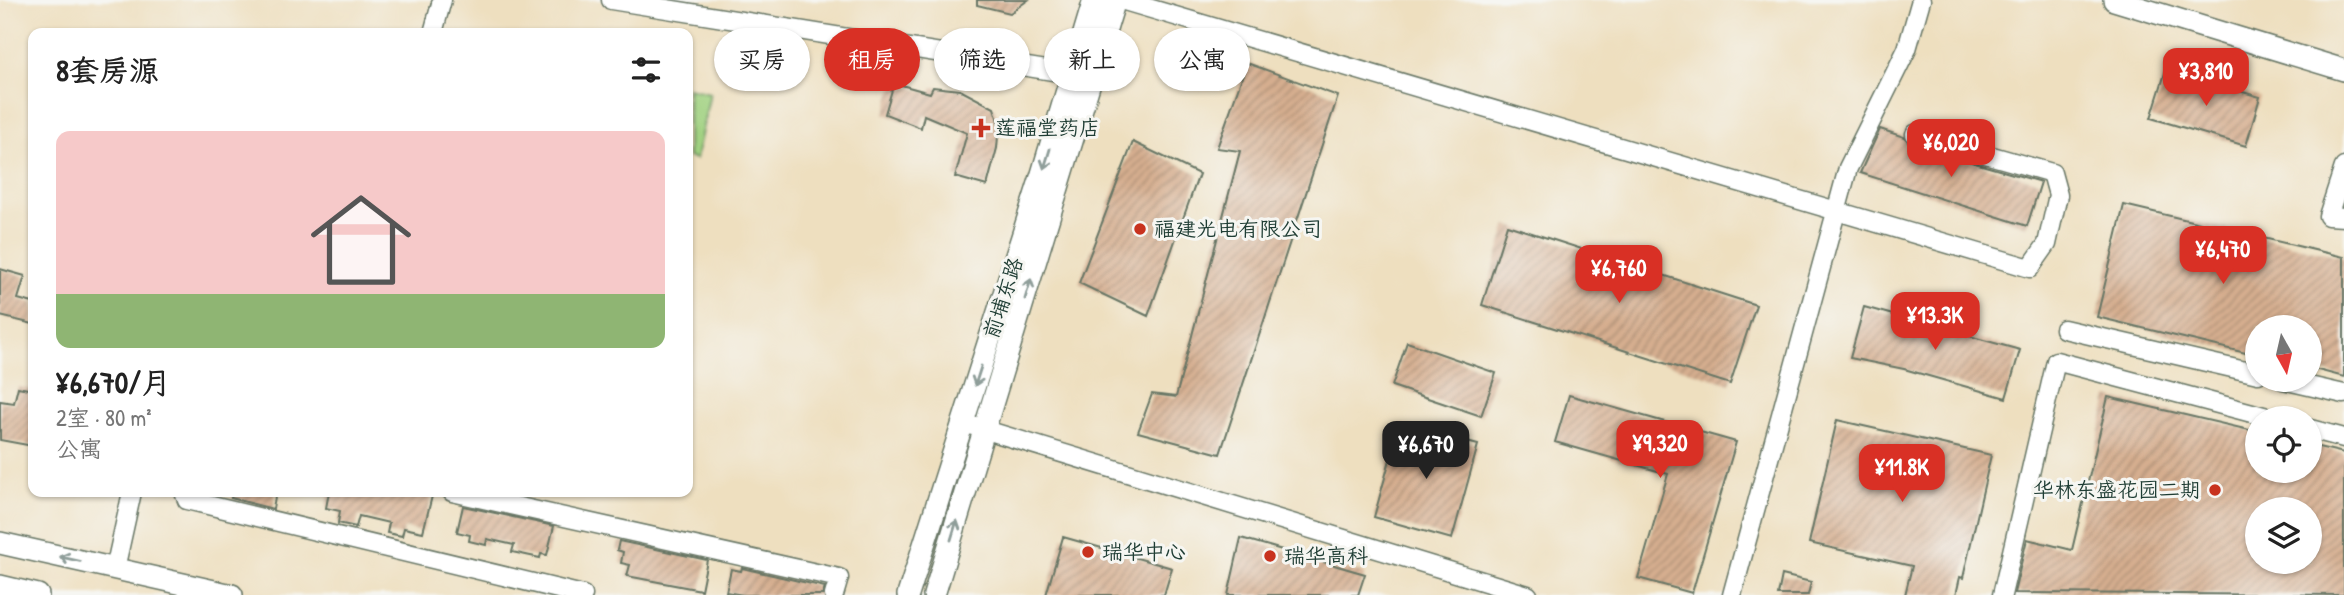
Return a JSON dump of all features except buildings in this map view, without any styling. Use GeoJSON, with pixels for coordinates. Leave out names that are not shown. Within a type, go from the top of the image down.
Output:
{"type":"FeatureCollection","features":[{"type":"Feature","properties":{"kind":"main road","name":"前埔东路"},"geometry":{"type":"LineString","coordinates":[[1090,28],[1094,0]]}},
{"type":"Feature","properties":{"kind":"main road","name":"前埔东路"},"geometry":{"type":"LineString","coordinates":[[1103,28],[1115,0]]}},
{"type":"Feature","properties":{"kind":"main road"},"geometry":{"type":"LineString","coordinates":[[2114,0],[2344,70]]}},
{"type":"Feature","properties":{"kind":"main road","name":"前埔东路"},"geometry":{"type":"LineString","coordinates":[[908,595],[1077,91]]}},
{"type":"Feature","properties":{"kind":"main road","name":"前埔东路"},"geometry":{"type":"LineString","coordinates":[[934,595],[985,430],[1078,91]]}},
{"type":"Feature","properties":{"kind":"main road"},"geometry":{"type":"LineString","coordinates":[[0,543],[232,595]]}},
{"type":"Feature","properties":{"kind":"main road"},"geometry":{"type":"LineString","coordinates":[[0,586],[38,595]]}},
{"type":"Feature","properties":{"kind":"street"},"geometry":{"type":"LineString","coordinates":[[434,28],[442,0]]}},
{"type":"Feature","properties":{"kind":"street"},"geometry":{"type":"LineString","coordinates":[[611,0],[1044,69]]}},
{"type":"Feature","properties":{"kind":"street"},"geometry":{"type":"LineString","coordinates":[[1121,0],[2030,268],[2047,244],[2058,195],[2052,173],[1915,134]]}},
{"type":"Feature","properties":{"kind":"street"},"geometry":{"type":"LineString","coordinates":[[1732,595],[1848,169],[1907,49],[1921,0]]}},
{"type":"Feature","properties":{"kind":"street"},"geometry":{"type":"LineString","coordinates":[[2344,167],[2328,216],[2344,217]]}},
{"type":"Feature","properties":{"kind":"street"},"geometry":{"type":"LineString","coordinates":[[2064,329],[2245,371]]}},
{"type":"Feature","properties":{"kind":"street"},"geometry":{"type":"LineString","coordinates":[[2003,595],[2056,362],[2245,411]]}},
{"type":"Feature","properties":{"kind":"street"},"geometry":{"type":"LineString","coordinates":[[2322,389],[2344,394]]}},
{"type":"Feature","properties":{"kind":"street"},"geometry":{"type":"LineString","coordinates":[[963,424],[1528,595]]}},
{"type":"Feature","properties":{"kind":"street"},"geometry":{"type":"LineString","coordinates":[[2322,432],[2344,438]]}},
{"type":"Feature","properties":{"kind":"street"},"geometry":{"type":"LineString","coordinates":[[115,569],[131,497]]}},
{"type":"Feature","properties":{"kind":"street"},"geometry":{"type":"LineString","coordinates":[[186,497],[187,500],[583,595]]}},
{"type":"Feature","properties":{"kind":"street"},"geometry":{"type":"LineString","coordinates":[[474,497],[839,578],[834,595]]}},
{"type":"Feature","properties":{"kind":"green space"},"geometry":{"type":"Polygon","coordinates":[[[693,89],[710,93],[696,159],[693,158],[693,89]]]}},
{"type":"Feature","properties":{"kind":"place","name":"莲福堂药店"},"geometry":{"type":"Point","coordinates":[981,128]}},
{"type":"Feature","properties":{"kind":"place","name":"福建光电有限公司"},"geometry":{"type":"Point","coordinates":[1140,229]}},
{"type":"Feature","properties":{"kind":"place","name":"华林东盛花园二期"},"geometry":{"type":"Point","coordinates":[2215,490]}},
{"type":"Feature","properties":{"kind":"place","name":"瑞华中心"},"geometry":{"type":"Point","coordinates":[1088,552]}},
{"type":"Feature","properties":{"kind":"place","name":"瑞华高科"},"geometry":{"type":"Point","coordinates":[1270,556]}}]}
